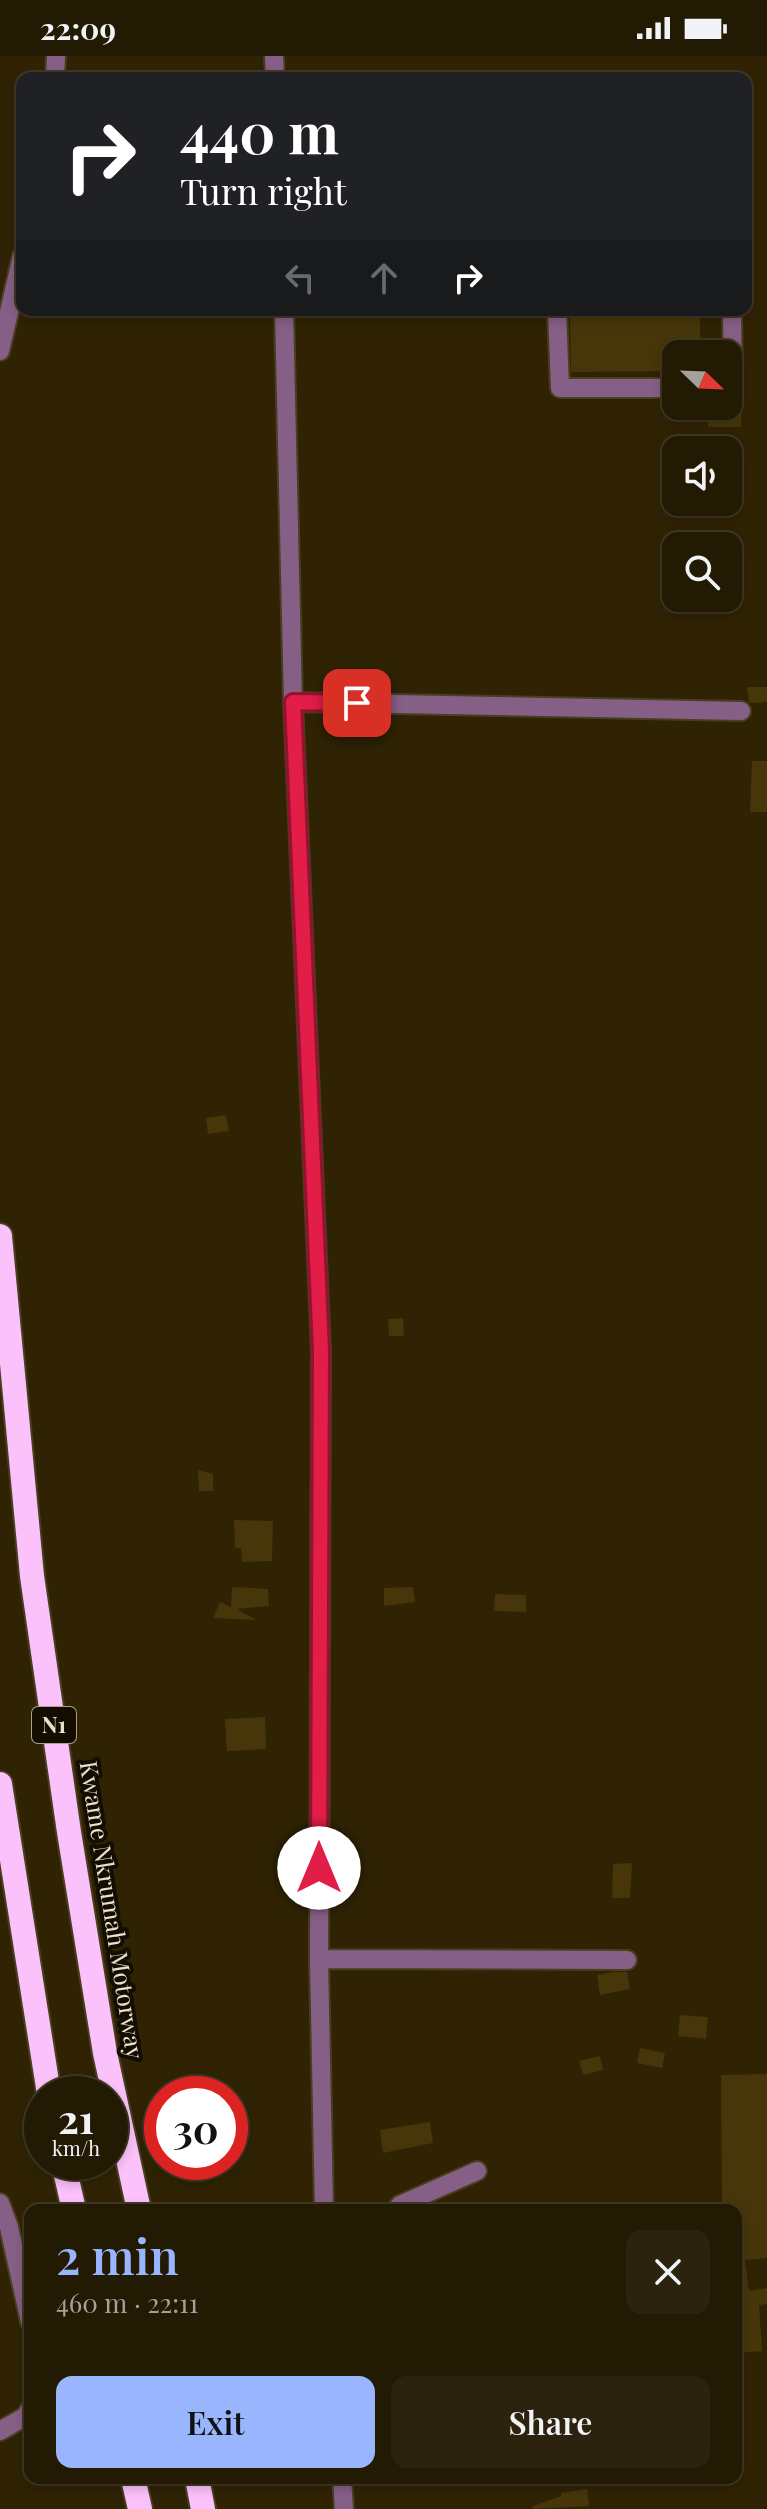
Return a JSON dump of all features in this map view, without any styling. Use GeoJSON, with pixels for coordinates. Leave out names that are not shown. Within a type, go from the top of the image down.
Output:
{"type":"FeatureCollection","features":[{"type":"Feature","properties":{"kind":"highway","name":"Kwame Nkrumah Motorway"},"geometry":{"type":"LineString","coordinates":[[0,1236],[37,1606],[105,2053],[138,2204]]}},
{"type":"Feature","properties":{"kind":"highway"},"geometry":{"type":"LineString","coordinates":[[0,1784],[46,2076]]}},
{"type":"Feature","properties":{"kind":"highway"},"geometry":{"type":"LineString","coordinates":[[67,2180],[73,2204]]}},
{"type":"Feature","properties":{"kind":"highway"},"geometry":{"type":"LineString","coordinates":[[134,2484],[140,2509]]}},
{"type":"Feature","properties":{"kind":"highway"},"geometry":{"type":"LineString","coordinates":[[198,2484],[203,2509]]}},
{"type":"Feature","properties":{"kind":"street"},"geometry":{"type":"LineString","coordinates":[[56,68],[71,56]]}},
{"type":"Feature","properties":{"kind":"street"},"geometry":{"type":"LineString","coordinates":[[0,351],[16,282]]}},
{"type":"Feature","properties":{"kind":"street"},"geometry":{"type":"LineString","coordinates":[[284,316],[293,702],[321,1351],[319,1959],[324,2204]]}},
{"type":"Feature","properties":{"kind":"street"},"geometry":{"type":"LineString","coordinates":[[557,316],[560,388],[662,388]]}},
{"type":"Feature","properties":{"kind":"street"},"geometry":{"type":"LineString","coordinates":[[732,316],[732,340]]}},
{"type":"Feature","properties":{"kind":"street"},"geometry":{"type":"LineString","coordinates":[[293,702],[741,711]]}},
{"type":"Feature","properties":{"kind":"street"},"geometry":{"type":"LineString","coordinates":[[319,1959],[627,1960]]}},
{"type":"Feature","properties":{"kind":"street"},"geometry":{"type":"LineString","coordinates":[[402,2204],[477,2171]]}},
{"type":"Feature","properties":{"kind":"street"},"geometry":{"type":"LineString","coordinates":[[0,2203],[9,2227],[24,2295]]}},
{"type":"Feature","properties":{"kind":"street"},"geometry":{"type":"LineString","coordinates":[[0,2431],[24,2417]]}},
{"type":"Feature","properties":{"kind":"street"},"geometry":{"type":"LineString","coordinates":[[342,2484],[344,2509]]}},
{"type":"Feature","properties":{"kind":"building"},"geometry":{"type":"Polygon","coordinates":[[[570,316],[700,316],[700,340],[662,340],[662,371],[571,372],[570,316]]]}},
{"type":"Feature","properties":{"kind":"building"},"geometry":{"type":"Polygon","coordinates":[[[708,420],[741,420],[741,427],[708,427],[708,420]]]}},
{"type":"Feature","properties":{"kind":"building"},"geometry":{"type":"Polygon","coordinates":[[[747,687],[767,687],[767,702],[749,703],[747,687]]]}},
{"type":"Feature","properties":{"kind":"building"},"geometry":{"type":"Polygon","coordinates":[[[752,761],[767,761],[767,812],[750,812],[752,761]]]}},
{"type":"Feature","properties":{"kind":"building"},"geometry":{"type":"Polygon","coordinates":[[[226,1115],[229,1131],[208,1134],[206,1118],[226,1115]]]}},
{"type":"Feature","properties":{"kind":"building"},"geometry":{"type":"Polygon","coordinates":[[[403,1318],[404,1336],[389,1336],[388,1319],[403,1318]]]}},
{"type":"Feature","properties":{"kind":"building"},"geometry":{"type":"Polygon","coordinates":[[[198,1470],[213,1474],[213,1491],[199,1491],[198,1470]]]}},
{"type":"Feature","properties":{"kind":"building"},"geometry":{"type":"Polygon","coordinates":[[[234,1520],[273,1521],[272,1561],[242,1562],[241,1548],[235,1548],[234,1520]]]}},
{"type":"Feature","properties":{"kind":"building"},"geometry":{"type":"Polygon","coordinates":[[[232,1587],[268,1589],[269,1606],[236,1609],[257,1620],[213,1618],[220,1602],[231,1607],[232,1587]]]}},
{"type":"Feature","properties":{"kind":"building"},"geometry":{"type":"Polygon","coordinates":[[[413,1587],[415,1602],[384,1606],[384,1588],[413,1587]]]}},
{"type":"Feature","properties":{"kind":"building"},"geometry":{"type":"Polygon","coordinates":[[[495,1594],[526,1595],[526,1612],[494,1611],[495,1594]]]}},
{"type":"Feature","properties":{"kind":"building"},"geometry":{"type":"Polygon","coordinates":[[[265,1717],[266,1749],[227,1751],[225,1719],[265,1717]]]}},
{"type":"Feature","properties":{"kind":"building"},"geometry":{"type":"Polygon","coordinates":[[[632,1863],[630,1898],[612,1898],[613,1864],[632,1863]]]}},
{"type":"Feature","properties":{"kind":"building"},"geometry":{"type":"Polygon","coordinates":[[[627,1972],[630,1989],[600,1995],[597,1975],[627,1972]]]}},
{"type":"Feature","properties":{"kind":"building"},"geometry":{"type":"Polygon","coordinates":[[[680,2015],[708,2017],[706,2039],[678,2036],[680,2015]]]}},
{"type":"Feature","properties":{"kind":"building"},"geometry":{"type":"Polygon","coordinates":[[[640,2048],[665,2053],[662,2068],[637,2063],[640,2048]]]}},
{"type":"Feature","properties":{"kind":"building"},"geometry":{"type":"Polygon","coordinates":[[[600,2056],[603,2070],[583,2075],[579,2061],[600,2056]]]}},
{"type":"Feature","properties":{"kind":"building"},"geometry":{"type":"Polygon","coordinates":[[[767,2074],[767,2258],[745,2260],[749,2291],[767,2288],[767,2304],[759,2305],[762,2351],[742,2353],[742,2204],[722,2204],[721,2075],[767,2074]]]}},
{"type":"Feature","properties":{"kind":"building"},"geometry":{"type":"Polygon","coordinates":[[[430,2122],[433,2143],[383,2153],[380,2130],[430,2122]]]}},
{"type":"Feature","properties":{"kind":"building"},"geometry":{"type":"Polygon","coordinates":[[[587,2489],[589,2506],[533,2509],[533,2506],[561,2496],[561,2493],[587,2489]]]}},
{"type":"Feature","properties":{"kind":"route"},"geometry":{"type":"LineString","coordinates":[[319,1868],[321,1351],[293,702],[357,703]]}}]}
